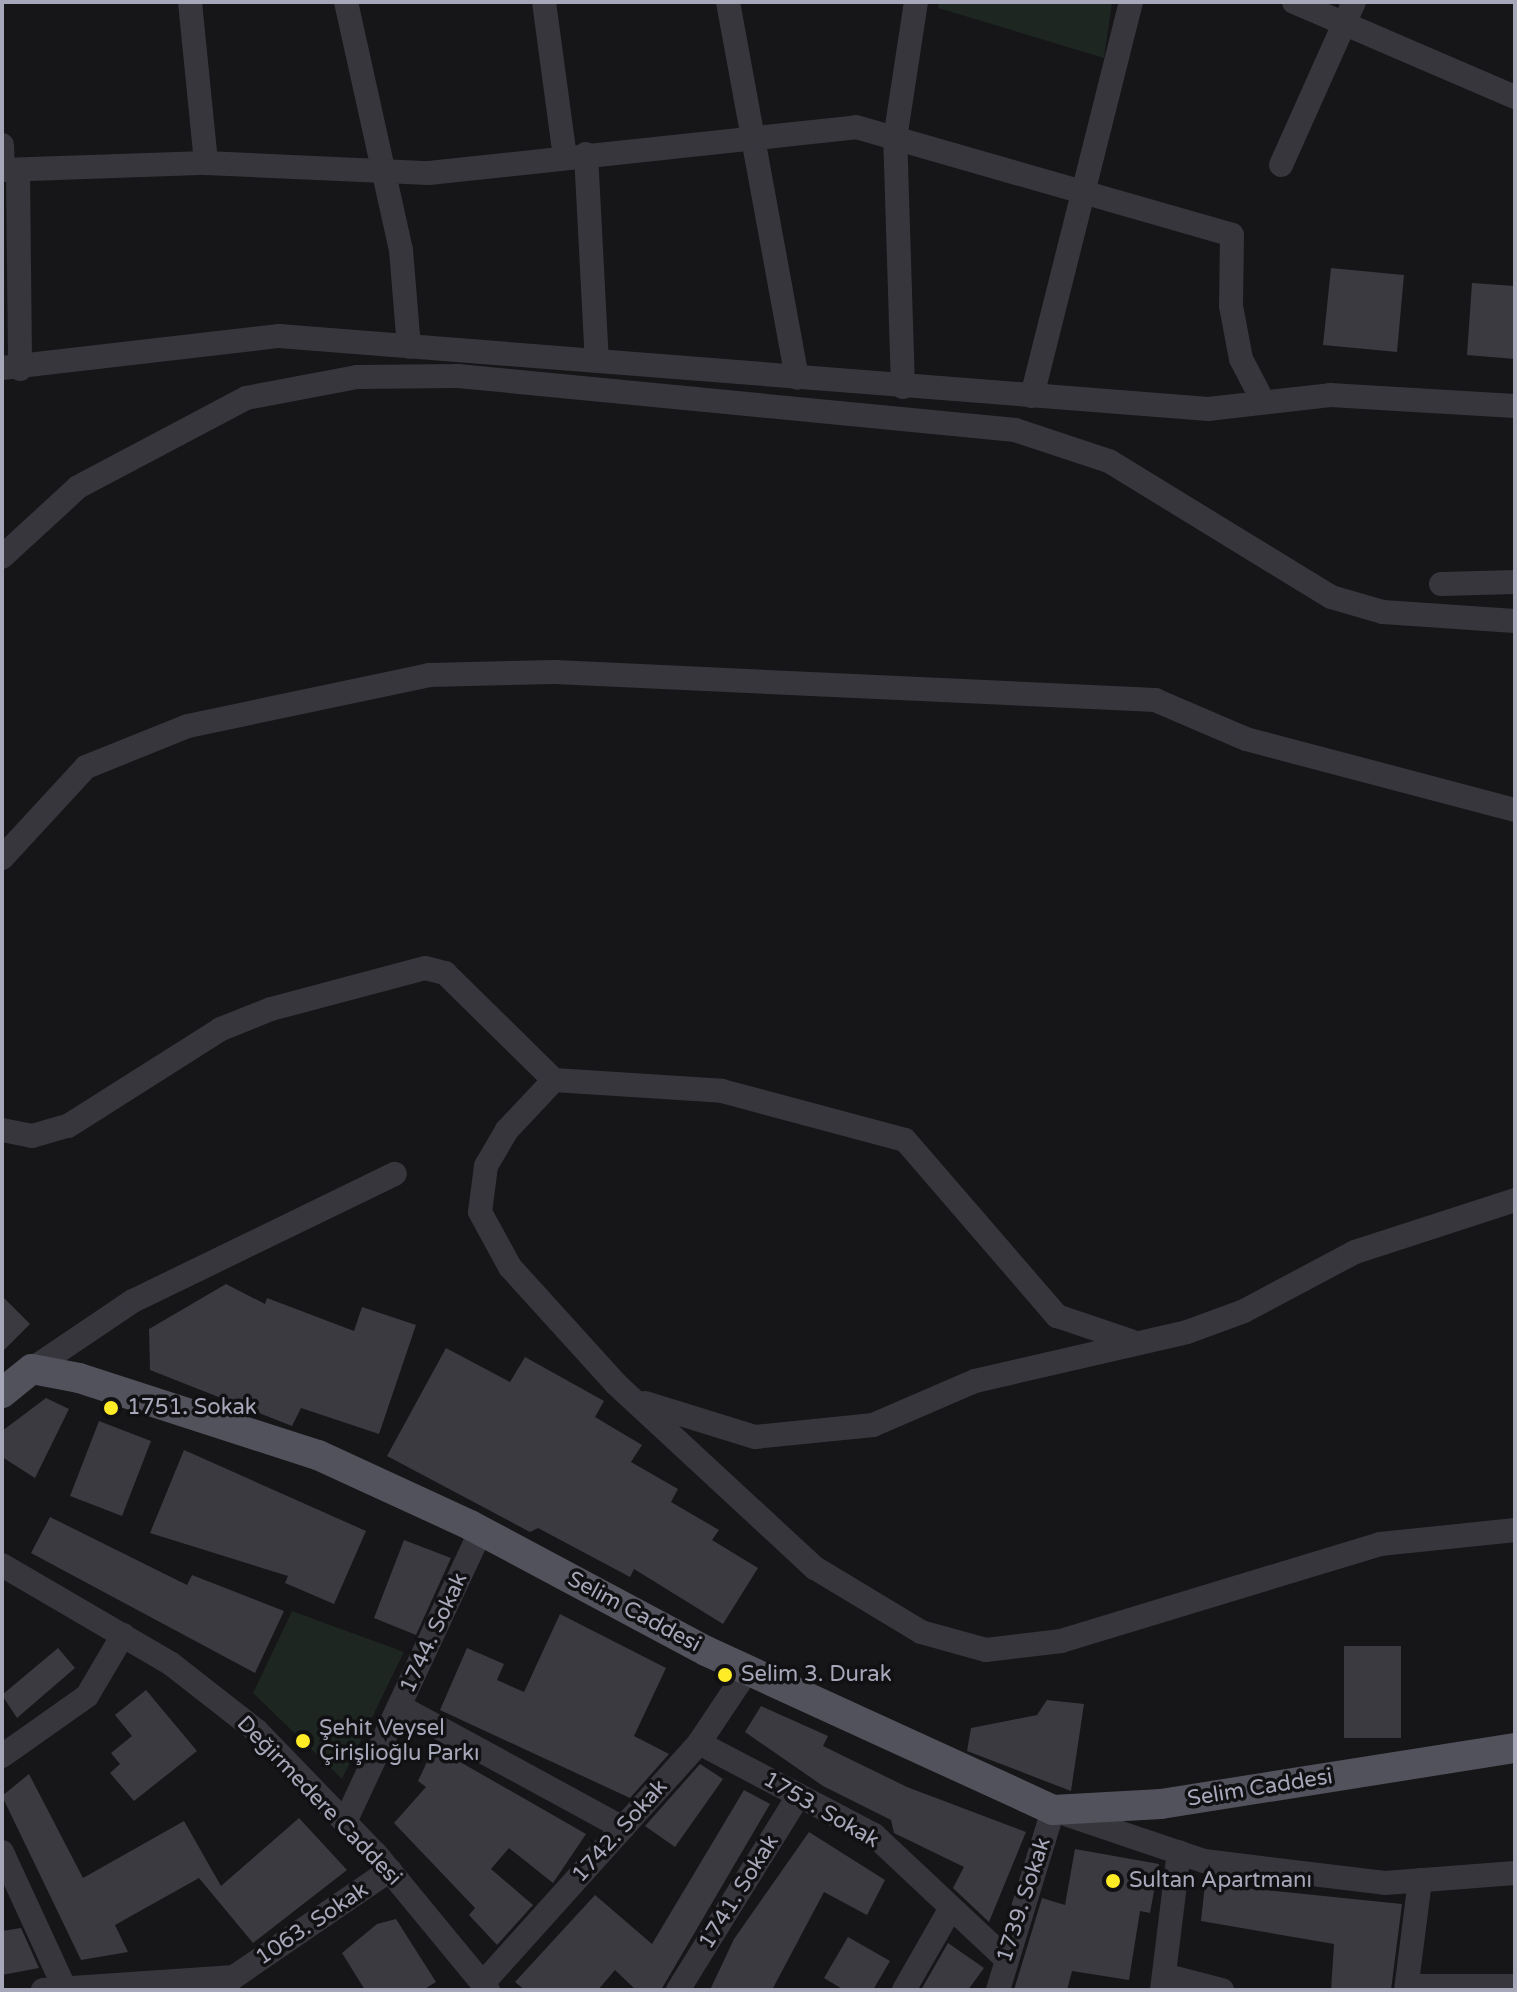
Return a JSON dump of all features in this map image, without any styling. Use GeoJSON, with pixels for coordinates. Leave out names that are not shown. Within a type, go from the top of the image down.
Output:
{"type":"FeatureCollection","features":[{"type":"Feature","properties":{"kind":"main road"},"geometry":{"type":"LineString","coordinates":[[2,1393],[32,1369]]}},
{"type":"Feature","properties":{"kind":"main road","name":"Selim Caddesi"},"geometry":{"type":"LineString","coordinates":[[32,1369],[318,1455],[481,1531],[747,1671],[1053,1810],[1161,1804],[1515,1748]]}},
{"type":"Feature","properties":{"kind":"street"},"geometry":{"type":"LineString","coordinates":[[190,2],[206,163]]}},
{"type":"Feature","properties":{"kind":"street"},"geometry":{"type":"LineString","coordinates":[[346,2],[401,250],[409,347]]}},
{"type":"Feature","properties":{"kind":"street"},"geometry":{"type":"LineString","coordinates":[[544,2],[576,156],[597,361]]}},
{"type":"Feature","properties":{"kind":"street"},"geometry":{"type":"LineString","coordinates":[[728,2],[755,133],[797,378]]}},
{"type":"Feature","properties":{"kind":"street"},"geometry":{"type":"LineString","coordinates":[[903,387],[895,139],[916,2]]}},
{"type":"Feature","properties":{"kind":"street"},"geometry":{"type":"LineString","coordinates":[[1032,396],[1131,2]]}},
{"type":"Feature","properties":{"kind":"street"},"geometry":{"type":"LineString","coordinates":[[1294,2],[1349,12],[1515,97]]}},
{"type":"Feature","properties":{"kind":"street"},"geometry":{"type":"LineString","coordinates":[[1281,165],[1349,12]]}},
{"type":"Feature","properties":{"kind":"street"},"geometry":{"type":"LineString","coordinates":[[8,170],[206,163],[429,173],[755,133],[856,127],[1086,190],[1232,235],[1231,306],[1241,359],[1263,401]]}},
{"type":"Feature","properties":{"kind":"street"},"geometry":{"type":"LineString","coordinates":[[2,145],[8,170],[11,369],[279,336],[1208,409],[1330,395],[1515,406]]}},
{"type":"Feature","properties":{"kind":"street"},"geometry":{"type":"LineString","coordinates":[[2,557],[78,487],[246,398],[357,377],[458,376],[1015,430],[1109,461],[1331,597],[1383,612],[1515,621]]}},
{"type":"Feature","properties":{"kind":"street"},"geometry":{"type":"LineString","coordinates":[[1441,584],[1515,582]]}},
{"type":"Feature","properties":{"kind":"street"},"geometry":{"type":"LineString","coordinates":[[2,858],[86,767],[188,726],[429,675],[555,672],[1155,700],[1246,739],[1515,810]]}},
{"type":"Feature","properties":{"kind":"street"},"geometry":{"type":"LineString","coordinates":[[2,1130],[32,1136],[68,1126],[221,1029],[425,968],[445,973],[554,1080],[722,1091],[905,1140],[1057,1316],[1106,1337],[1149,1343]]}},
{"type":"Feature","properties":{"kind":"street"},"geometry":{"type":"LineString","coordinates":[[554,1080],[507,1130],[486,1166],[480,1212],[510,1267],[633,1398],[815,1568],[868,1604],[955,1646],[1061,1641],[1380,1544],[1515,1530]]}},
{"type":"Feature","properties":{"kind":"street"},"geometry":{"type":"LineString","coordinates":[[32,1369],[133,1301],[395,1174]]}},
{"type":"Feature","properties":{"kind":"street"},"geometry":{"type":"LineString","coordinates":[[633,1398],[755,1437],[803,1435],[873,1425],[975,1381],[1149,1343],[1244,1311],[1355,1252],[1515,1200]]}},
{"type":"Feature","properties":{"kind":"street","name":"1744. Sokak"},"geometry":{"type":"LineString","coordinates":[[345,1822],[481,1531]]}},
{"type":"Feature","properties":{"kind":"street","name":"Değirmedere Caddesi"},"geometry":{"type":"LineString","coordinates":[[2,1565],[123,1635],[257,1731],[390,1870],[486,1987]]}},
{"type":"Feature","properties":{"kind":"street"},"geometry":{"type":"LineString","coordinates":[[2,1756],[87,1696],[123,1635]]}},
{"type":"Feature","properties":{"kind":"street","name":"1742. Sokak"},"geometry":{"type":"LineString","coordinates":[[486,1987],[699,1743],[747,1671]]}},
{"type":"Feature","properties":{"kind":"street"},"geometry":{"type":"LineString","coordinates":[[399,1706],[623,1828]]}},
{"type":"Feature","properties":{"kind":"street","name":"1753. Sokak"},"geometry":{"type":"LineString","coordinates":[[699,1743],[874,1835],[1004,1957]]}},
{"type":"Feature","properties":{"kind":"street","name":"1741. Sokak"},"geometry":{"type":"LineString","coordinates":[[678,1990],[799,1795]]}},
{"type":"Feature","properties":{"kind":"street"},"geometry":{"type":"LineString","coordinates":[[1053,1810],[1179,1852],[1385,1883],[1515,1873]]}},
{"type":"Feature","properties":{"kind":"street","name":"1739. Sokak"},"geometry":{"type":"LineString","coordinates":[[998,1990],[1004,1957],[1053,1810]]}},
{"type":"Feature","properties":{"kind":"street"},"geometry":{"type":"LineString","coordinates":[[2,1852],[54,1988]]}},
{"type":"Feature","properties":{"kind":"street"},"geometry":{"type":"LineString","coordinates":[[1179,1852],[1163,1983],[1222,1990]]}},
{"type":"Feature","properties":{"kind":"street","name":"1063. Sokak"},"geometry":{"type":"LineString","coordinates":[[54,1988],[190,1988],[239,1984],[390,1870]]}},
{"type":"Feature","properties":{"kind":"street"},"geometry":{"type":"LineString","coordinates":[[1420,1880],[1406,1988],[1515,1986]]}},
{"type":"Feature","properties":{"kind":"street"},"geometry":{"type":"LineString","coordinates":[[904,1990],[951,1908]]}},
{"type":"Feature","properties":{"kind":"shaded area"},"geometry":{"type":"Polygon","coordinates":[[[939,2],[1112,2],[1104,58],[938,8],[939,2]]]}},
{"type":"Feature","properties":{"kind":"shaded area"},"geometry":{"type":"Polygon","coordinates":[[[292,1611],[404,1652],[342,1779],[253,1693],[292,1611]]]}},
{"type":"Feature","properties":{"kind":"building"},"geometry":{"type":"Polygon","coordinates":[[[1331,268],[1404,275],[1397,352],[1323,345],[1331,268]]]}},
{"type":"Feature","properties":{"kind":"building"},"geometry":{"type":"Polygon","coordinates":[[[1472,283],[1515,286],[1515,359],[1467,355],[1472,283]]]}},
{"type":"Feature","properties":{"kind":"building"},"geometry":{"type":"Polygon","coordinates":[[[226,1284],[265,1304],[267,1298],[354,1331],[362,1307],[416,1325],[379,1434],[301,1408],[292,1426],[150,1370],[149,1329],[226,1284]]]}},
{"type":"Feature","properties":{"kind":"building"},"geometry":{"type":"Polygon","coordinates":[[[2,1296],[30,1324],[2,1352],[2,1296]]]}},
{"type":"Feature","properties":{"kind":"building"},"geometry":{"type":"Polygon","coordinates":[[[446,1348],[510,1382],[525,1357],[604,1401],[595,1417],[642,1445],[631,1462],[678,1489],[671,1502],[719,1530],[712,1540],[758,1568],[723,1624],[634,1569],[630,1577],[538,1528],[530,1532],[387,1456],[446,1348]]]}},
{"type":"Feature","properties":{"kind":"building"},"geometry":{"type":"Polygon","coordinates":[[[46,1398],[69,1409],[35,1478],[2,1457],[2,1431],[46,1398]]]}},
{"type":"Feature","properties":{"kind":"building"},"geometry":{"type":"Polygon","coordinates":[[[99,1421],[151,1441],[122,1516],[70,1496],[99,1421]]]}},
{"type":"Feature","properties":{"kind":"building"},"geometry":{"type":"Polygon","coordinates":[[[184,1450],[366,1531],[334,1604],[285,1583],[288,1576],[150,1533],[184,1450]]]}},
{"type":"Feature","properties":{"kind":"building"},"geometry":{"type":"Polygon","coordinates":[[[50,1517],[187,1585],[192,1575],[284,1611],[255,1673],[31,1553],[50,1517]]]}},
{"type":"Feature","properties":{"kind":"building"},"geometry":{"type":"Polygon","coordinates":[[[404,1540],[451,1558],[416,1635],[374,1618],[404,1540]]]}},
{"type":"Feature","properties":{"kind":"building"},"geometry":{"type":"Polygon","coordinates":[[[560,1614],[666,1668],[634,1736],[669,1754],[630,1798],[440,1710],[467,1648],[504,1664],[497,1680],[524,1692],[560,1614]]]}},
{"type":"Feature","properties":{"kind":"building"},"geometry":{"type":"Polygon","coordinates":[[[1344,1646],[1401,1646],[1401,1738],[1344,1738],[1344,1646]]]}},
{"type":"Feature","properties":{"kind":"building"},"geometry":{"type":"Polygon","coordinates":[[[58,1648],[75,1668],[17,1718],[2,1695],[58,1648]]]}},
{"type":"Feature","properties":{"kind":"building"},"geometry":{"type":"Polygon","coordinates":[[[146,1690],[197,1751],[134,1801],[110,1773],[120,1764],[111,1753],[132,1736],[115,1715],[146,1690]]]}},
{"type":"Feature","properties":{"kind":"building"},"geometry":{"type":"Polygon","coordinates":[[[1047,1700],[1084,1704],[1071,1791],[967,1751],[971,1728],[1037,1715],[1047,1700]]]}},
{"type":"Feature","properties":{"kind":"building"},"geometry":{"type":"Polygon","coordinates":[[[761,1706],[828,1736],[823,1746],[907,1787],[1026,1832],[989,1922],[953,1888],[964,1867],[894,1833],[891,1820],[823,1786],[745,1732],[761,1706]]]}},
{"type":"Feature","properties":{"kind":"building"},"geometry":{"type":"Polygon","coordinates":[[[434,1747],[586,1834],[553,1883],[509,1848],[491,1869],[533,1905],[497,1945],[469,1915],[475,1908],[394,1823],[426,1787],[418,1781],[434,1747]]]}},
{"type":"Feature","properties":{"kind":"building"},"geometry":{"type":"Polygon","coordinates":[[[700,1764],[723,1779],[675,1847],[645,1826],[700,1764]]]}},
{"type":"Feature","properties":{"kind":"building"},"geometry":{"type":"Polygon","coordinates":[[[29,1774],[83,1878],[184,1821],[221,1886],[299,1818],[347,1870],[253,1943],[199,1878],[115,1925],[128,1952],[81,1960],[2,1796],[29,1774]]]}},
{"type":"Feature","properties":{"kind":"building"},"geometry":{"type":"Polygon","coordinates":[[[744,1790],[770,1804],[661,1990],[636,1990],[615,1970],[598,1990],[525,1990],[515,1982],[595,1895],[652,1944],[744,1790]]]}},
{"type":"Feature","properties":{"kind":"building"},"geometry":{"type":"Polygon","coordinates":[[[809,1832],[885,1880],[867,1915],[824,1892],[772,1990],[710,1990],[734,1939],[809,1832]]]}},
{"type":"Feature","properties":{"kind":"building"},"geometry":{"type":"Polygon","coordinates":[[[1075,1849],[1159,1864],[1150,1913],[1140,1911],[1129,1980],[1072,1971],[1067,1990],[1014,1990],[1042,1898],[1065,1905],[1075,1849]]]}},
{"type":"Feature","properties":{"kind":"building"},"geometry":{"type":"Polygon","coordinates":[[[1205,1884],[1402,1904],[1391,1990],[1331,1990],[1334,1944],[1201,1921],[1205,1884]]]}},
{"type":"Feature","properties":{"kind":"building"},"geometry":{"type":"Polygon","coordinates":[[[396,1919],[436,1982],[423,1990],[365,1990],[342,1953],[377,1924],[396,1919]]]}},
{"type":"Feature","properties":{"kind":"building"},"geometry":{"type":"Polygon","coordinates":[[[21,1928],[39,1968],[2,1975],[2,1931],[21,1928]]]}},
{"type":"Feature","properties":{"kind":"building"},"geometry":{"type":"Polygon","coordinates":[[[848,1937],[890,1961],[873,1990],[844,1990],[824,1978],[848,1937]]]}},
{"type":"Feature","properties":{"kind":"building"},"geometry":{"type":"Polygon","coordinates":[[[948,1943],[984,1968],[968,1990],[921,1990],[948,1943]]]}},
{"type":"Feature","properties":{"kind":"place","name":"1751. Sokak"},"geometry":{"type":"Point","coordinates":[111,1408]}},
{"type":"Feature","properties":{"kind":"place","name":"Selim 3. Durak"},"geometry":{"type":"Point","coordinates":[725,1675]}},
{"type":"Feature","properties":{"kind":"place","name":"Şehit Veysel Çirişlioğlu Parkı"},"geometry":{"type":"Point","coordinates":[303,1741]}},
{"type":"Feature","properties":{"kind":"place","name":"Sultan Apartmanı"},"geometry":{"type":"Point","coordinates":[1113,1881]}}]}
